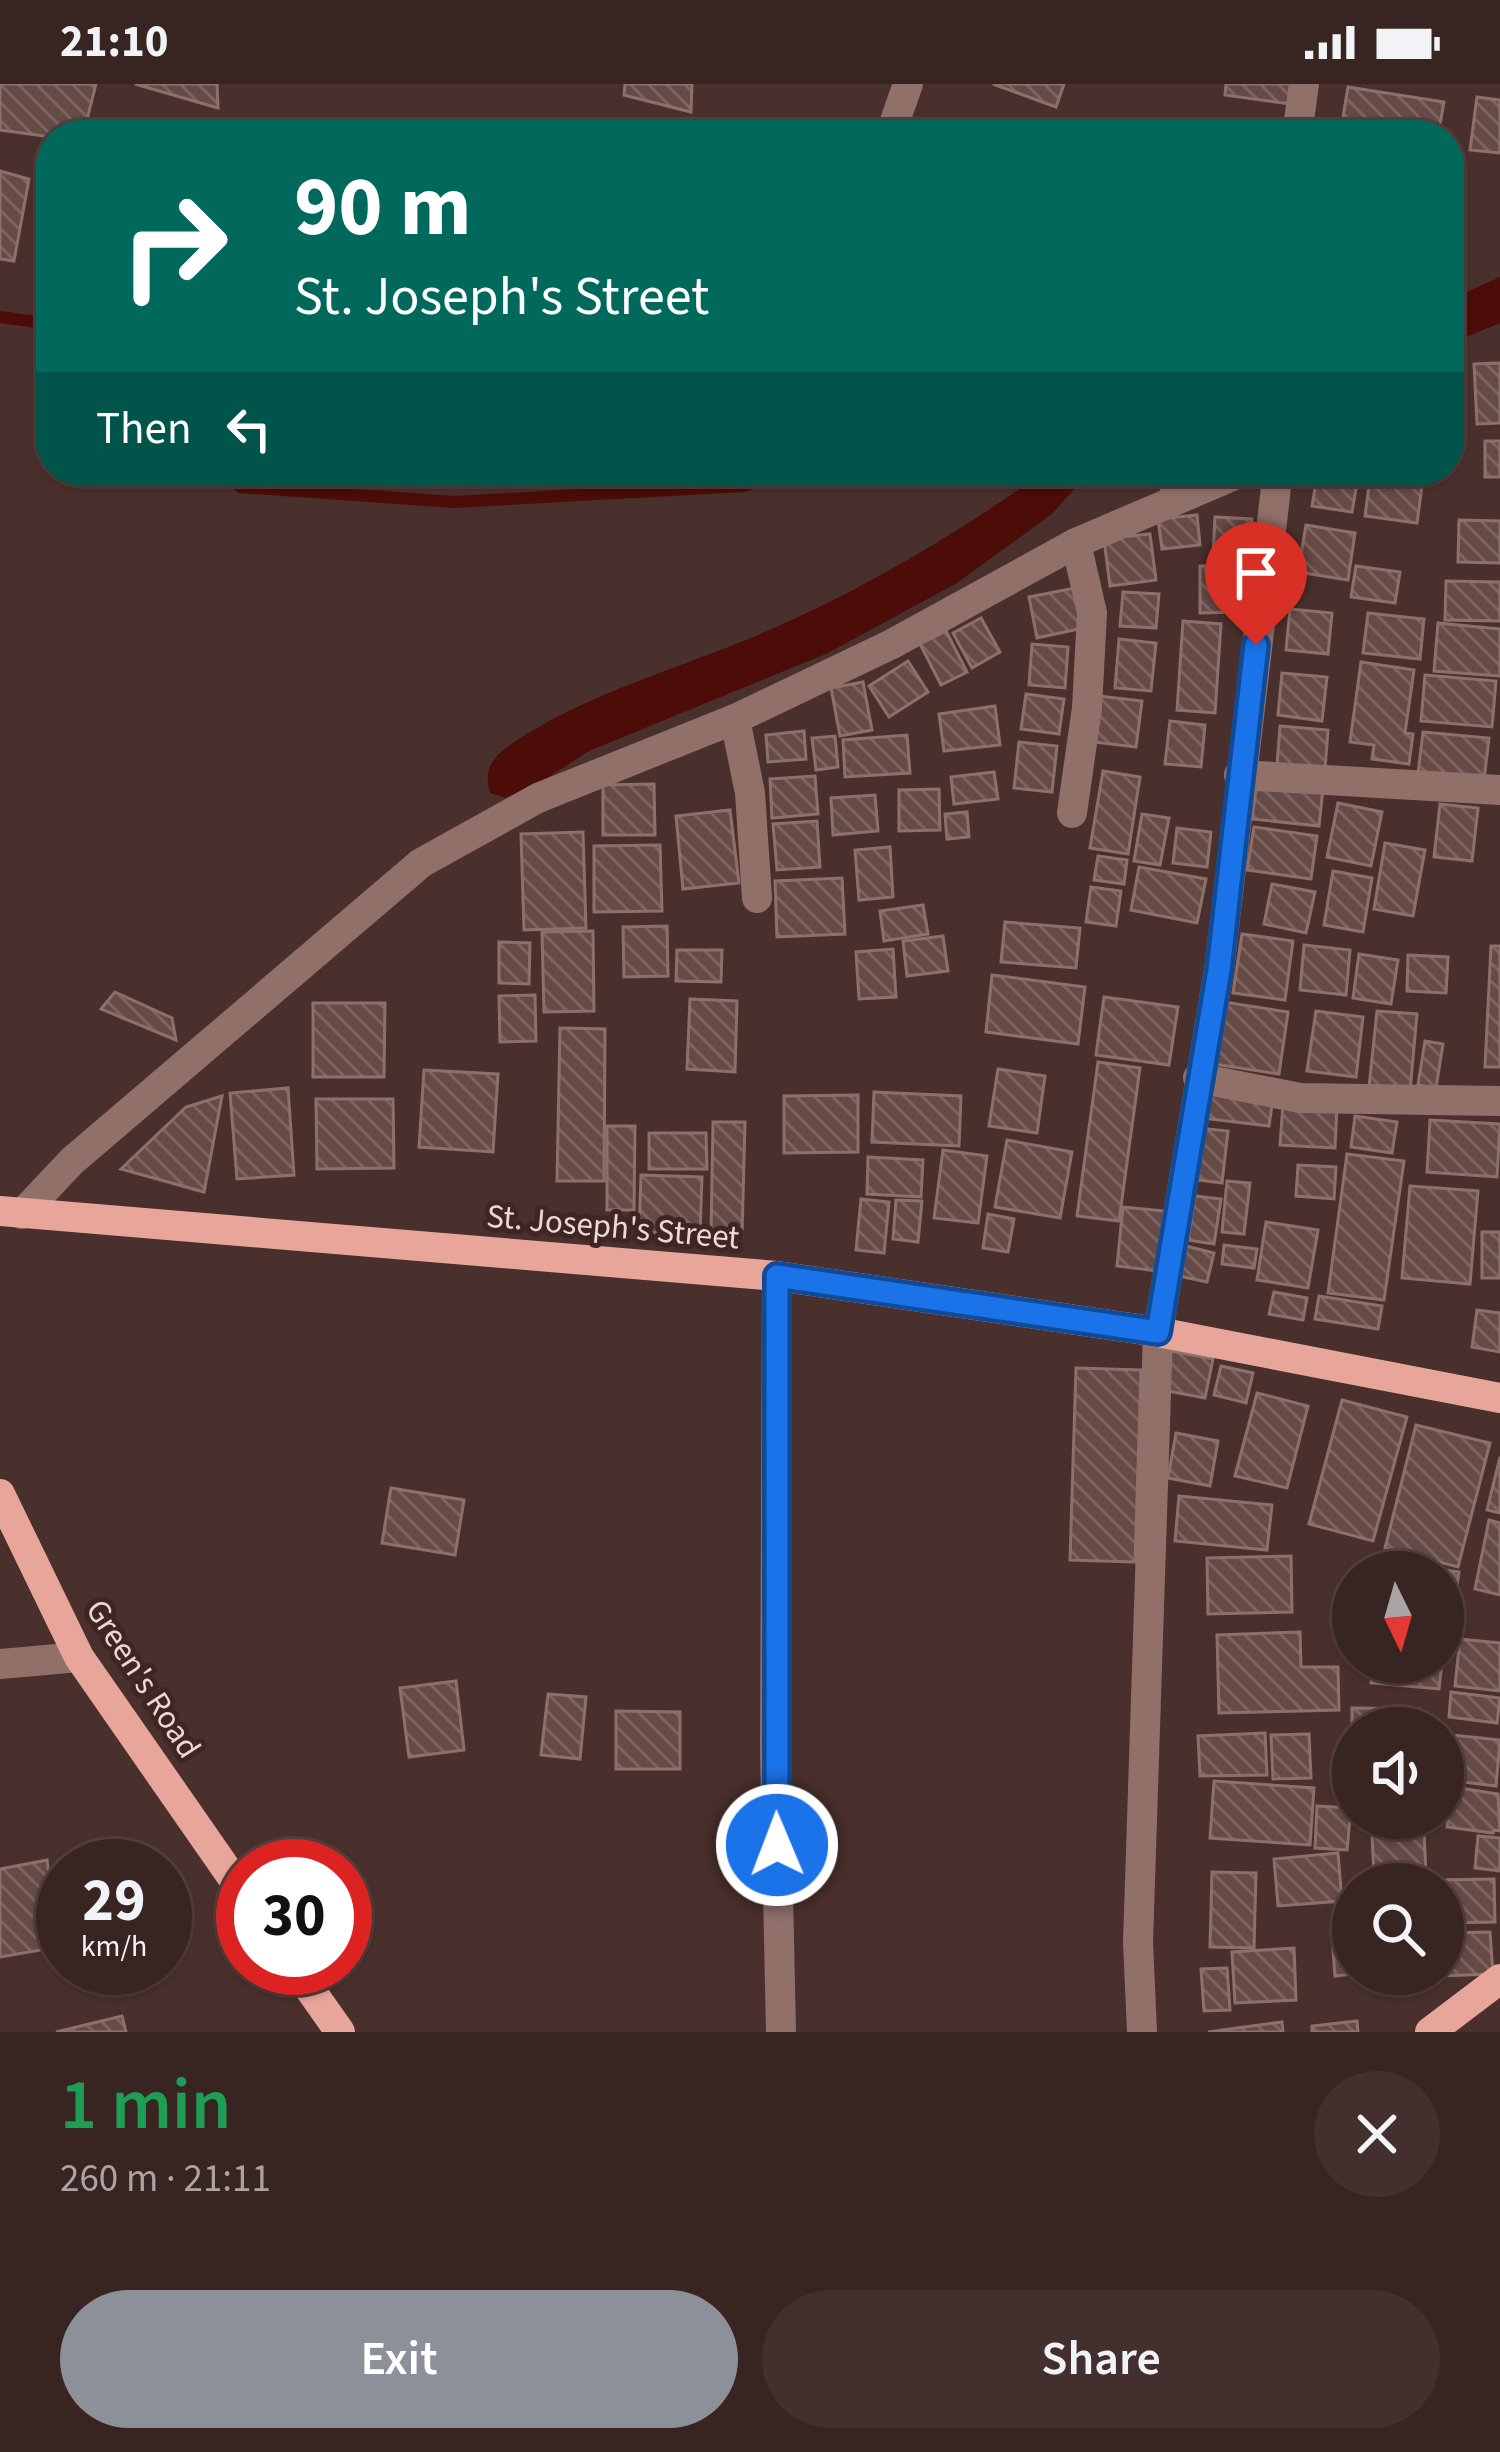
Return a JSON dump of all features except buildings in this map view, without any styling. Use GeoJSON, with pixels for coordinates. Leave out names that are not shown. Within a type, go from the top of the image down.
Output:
{"type":"FeatureCollection","features":[{"type":"Feature","properties":{"kind":"main road","name":"St. Joseph's Street"},"geometry":{"type":"LineString","coordinates":[[11,1212],[777,1276],[1158,1332],[1500,1398]]}},
{"type":"Feature","properties":{"kind":"main road","name":"Green's Road"},"geometry":{"type":"LineString","coordinates":[[0,1494],[79,1657],[216,1854]]}},
{"type":"Feature","properties":{"kind":"main road"},"geometry":{"type":"LineString","coordinates":[[1430,2032],[1500,1979]]}},
{"type":"Feature","properties":{"kind":"main road"},"geometry":{"type":"LineString","coordinates":[[314,1995],[340,2032]]}},
{"type":"Feature","properties":{"kind":"street"},"geometry":{"type":"LineString","coordinates":[[895,120],[908,84]]}},
{"type":"Feature","properties":{"kind":"street"},"geometry":{"type":"LineString","coordinates":[[1300,120],[1304,84]]}},
{"type":"Feature","properties":{"kind":"street"},"geometry":{"type":"LineString","coordinates":[[11,1212],[421,863],[538,798],[735,719],[892,644],[1076,543],[1209,486]]}},
{"type":"Feature","properties":{"kind":"street"},"geometry":{"type":"LineString","coordinates":[[1142,2032],[1138,1942],[1158,1332],[1219,970],[1276,486]]}},
{"type":"Feature","properties":{"kind":"street"},"geometry":{"type":"LineString","coordinates":[[1072,813],[1088,708],[1092,613],[1076,543]]}},
{"type":"Feature","properties":{"kind":"street"},"geometry":{"type":"LineString","coordinates":[[735,719],[750,793],[757,898]]}},
{"type":"Feature","properties":{"kind":"street"},"geometry":{"type":"LineString","coordinates":[[1240,776],[1500,790]]}},
{"type":"Feature","properties":{"kind":"street"},"geometry":{"type":"LineString","coordinates":[[1198,1078],[1300,1098],[1500,1101]]}},
{"type":"Feature","properties":{"kind":"street"},"geometry":{"type":"LineString","coordinates":[[777,1276],[775,1752],[781,2032]]}},
{"type":"Feature","properties":{"kind":"street"},"geometry":{"type":"LineString","coordinates":[[0,1664],[79,1657]]}},
{"type":"Feature","properties":{"kind":"shaded area"},"geometry":{"type":"Polygon","coordinates":[[[1500,277],[1500,323],[1464,338],[1464,293],[1500,277]]]}},
{"type":"Feature","properties":{"kind":"shaded area"},"geometry":{"type":"Polygon","coordinates":[[[1023,486],[1078,486],[1052,514],[957,583],[828,653],[589,751],[530,789],[505,798],[490,793],[488,773],[496,756],[535,729],[597,698],[833,600],[977,518],[1023,486]]]}},
{"type":"Feature","properties":{"kind":"waterway"},"geometry":{"type":"LineString","coordinates":[[0,317],[36,322]]}},
{"type":"Feature","properties":{"kind":"waterway"},"geometry":{"type":"LineString","coordinates":[[240,486],[454,502],[743,486]]}},
{"type":"Feature","properties":{"kind":"route"},"geometry":{"type":"LineString","coordinates":[[777,1845],[777,1276],[1158,1332],[1219,970],[1256,645]]}}]}
